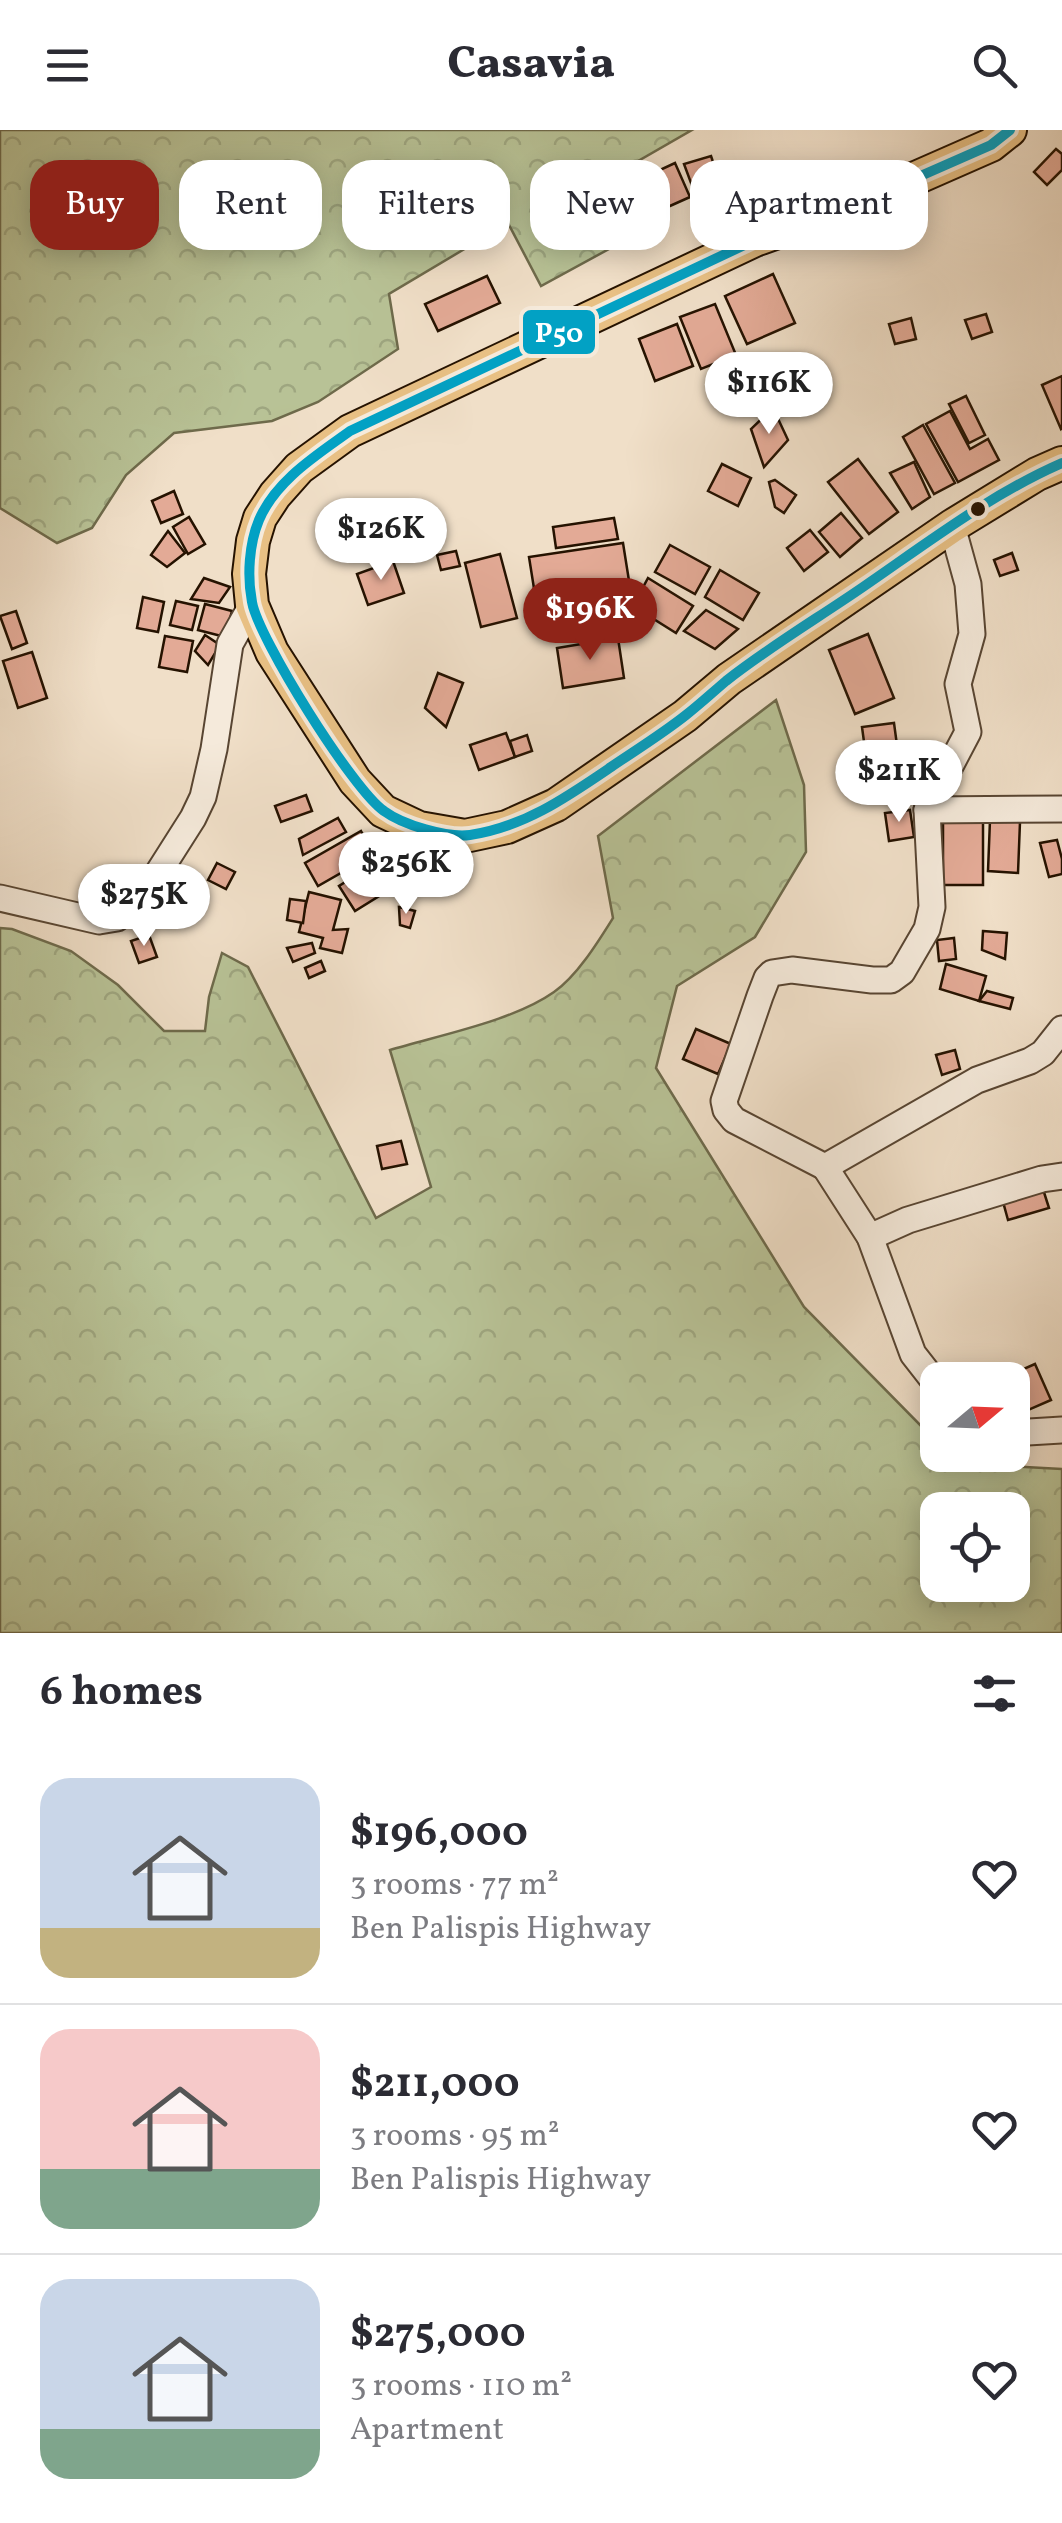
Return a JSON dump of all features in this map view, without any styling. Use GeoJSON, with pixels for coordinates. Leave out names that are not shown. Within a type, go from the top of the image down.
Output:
{"type":"FeatureCollection","features":[{"type":"Feature","properties":{"kind":"main road"},"geometry":{"type":"LineString","coordinates":[[1010,130],[992,145],[860,202],[755,240],[350,431],[299,468],[274,495],[260,518],[249,574],[252,605],[272,652],[355,781],[384,811],[418,828],[465,836],[507,827],[556,805],[685,716],[729,679],[952,526],[1062,463]]}},
{"type":"Feature","properties":{"kind":"street"},"geometry":{"type":"LineString","coordinates":[[920,1363],[913,1354],[870,1237],[825,1167],[734,1120],[724,1101],[760,996],[772,973],[792,970],[891,980],[902,972],[927,930],[932,906],[928,810],[968,732],[958,684],[972,634],[968,584],[952,526]]}},
{"type":"Feature","properties":{"kind":"street"},"geometry":{"type":"LineString","coordinates":[[0,898],[98,921],[117,918],[146,892],[203,796],[230,644],[252,605]]}},
{"type":"Feature","properties":{"kind":"street"},"geometry":{"type":"LineString","coordinates":[[928,810],[1062,810]]}},
{"type":"Feature","properties":{"kind":"street"},"geometry":{"type":"LineString","coordinates":[[825,1167],[977,1080],[1030,1061],[1043,1053],[1062,1030]]}},
{"type":"Feature","properties":{"kind":"street"},"geometry":{"type":"LineString","coordinates":[[870,1237],[908,1220],[1062,1176]]}},
{"type":"Feature","properties":{"kind":"street"},"geometry":{"type":"LineString","coordinates":[[1030,1432],[1062,1430]]}},
{"type":"Feature","properties":{"kind":"green space"},"geometry":{"type":"Polygon","coordinates":[[[0,130],[692,130],[640,160],[530,160],[530,250],[607,250],[541,286],[510,227],[510,160],[342,160],[342,250],[463,250],[389,294],[398,349],[318,402],[272,421],[174,433],[126,475],[92,528],[57,543],[0,508],[0,130]]]}},
{"type":"Feature","properties":{"kind":"green space"},"geometry":{"type":"Polygon","coordinates":[[[776,700],[804,785],[806,852],[755,937],[677,986],[656,1068],[804,1307],[920,1425],[920,1472],[1062,1469],[1062,1633],[0,1633],[0,928],[71,951],[118,985],[164,1031],[205,1031],[209,997],[222,953],[248,967],[376,1218],[431,1187],[390,1050],[518,1011],[554,992],[571,977],[613,918],[598,836],[776,700]]]}},
{"type":"Feature","properties":{"kind":"building"},"geometry":{"type":"Polygon","coordinates":[[[1056,149],[1062,154],[1062,170],[1047,185],[1034,172],[1056,149]]]}},
{"type":"Feature","properties":{"kind":"building"},"geometry":{"type":"Polygon","coordinates":[[[675,163],[690,197],[670,206],[670,165],[675,163]]]}},
{"type":"Feature","properties":{"kind":"building"},"geometry":{"type":"Polygon","coordinates":[[[773,274],[795,323],[747,344],[725,296],[773,274]]]}},
{"type":"Feature","properties":{"kind":"building"},"geometry":{"type":"Polygon","coordinates":[[[487,276],[500,303],[438,331],[425,304],[487,276]]]}},
{"type":"Feature","properties":{"kind":"building"},"geometry":{"type":"Polygon","coordinates":[[[715,304],[736,355],[701,369],[680,317],[715,304]]]}},
{"type":"Feature","properties":{"kind":"building"},"geometry":{"type":"Polygon","coordinates":[[[986,314],[992,332],[972,339],[965,320],[986,314]]]}},
{"type":"Feature","properties":{"kind":"building"},"geometry":{"type":"Polygon","coordinates":[[[911,318],[916,339],[895,344],[889,324],[911,318]]]}},
{"type":"Feature","properties":{"kind":"building"},"geometry":{"type":"Polygon","coordinates":[[[677,324],[693,366],[655,381],[639,339],[677,324]]]}},
{"type":"Feature","properties":{"kind":"building"},"geometry":{"type":"Polygon","coordinates":[[[1062,376],[1062,428],[1061,429],[1042,385],[1062,376]]]}},
{"type":"Feature","properties":{"kind":"building"},"geometry":{"type":"Polygon","coordinates":[[[789,383],[800,395],[784,410],[773,398],[789,383]]]}},
{"type":"Feature","properties":{"kind":"building"},"geometry":{"type":"Polygon","coordinates":[[[966,396],[985,435],[969,443],[949,404],[966,396]]]}},
{"type":"Feature","properties":{"kind":"building"},"geometry":{"type":"Polygon","coordinates":[[[773,408],[788,440],[764,467],[751,429],[773,408]]]}},
{"type":"Feature","properties":{"kind":"building"},"geometry":{"type":"Polygon","coordinates":[[[950,411],[970,449],[988,439],[999,460],[958,482],[926,424],[950,411]]]}},
{"type":"Feature","properties":{"kind":"building"},"geometry":{"type":"Polygon","coordinates":[[[923,425],[955,483],[934,494],[903,437],[923,425]]]}},
{"type":"Feature","properties":{"kind":"building"},"geometry":{"type":"Polygon","coordinates":[[[858,459],[898,512],[869,534],[828,482],[858,459]]]}},
{"type":"Feature","properties":{"kind":"building"},"geometry":{"type":"Polygon","coordinates":[[[914,462],[930,497],[912,509],[890,473],[914,462]]]}},
{"type":"Feature","properties":{"kind":"building"},"geometry":{"type":"Polygon","coordinates":[[[722,464],[751,478],[738,506],[708,491],[722,464]]]}},
{"type":"Feature","properties":{"kind":"building"},"geometry":{"type":"Polygon","coordinates":[[[775,480],[796,495],[784,513],[775,507],[769,482],[775,480]]]}},
{"type":"Feature","properties":{"kind":"building"},"geometry":{"type":"Polygon","coordinates":[[[174,491],[183,514],[161,523],[152,501],[174,491]]]}},
{"type":"Feature","properties":{"kind":"building"},"geometry":{"type":"Polygon","coordinates":[[[841,513],[862,538],[840,557],[819,532],[841,513]]]}},
{"type":"Feature","properties":{"kind":"building"},"geometry":{"type":"Polygon","coordinates":[[[189,517],[205,544],[188,554],[173,527],[189,517]]]}},
{"type":"Feature","properties":{"kind":"building"},"geometry":{"type":"Polygon","coordinates":[[[614,518],[618,539],[556,548],[553,527],[614,518]]]}},
{"type":"Feature","properties":{"kind":"building"},"geometry":{"type":"Polygon","coordinates":[[[810,530],[828,552],[804,571],[787,548],[810,530]]]}},
{"type":"Feature","properties":{"kind":"building"},"geometry":{"type":"Polygon","coordinates":[[[168,531],[185,553],[167,567],[151,555],[168,531]]]}},
{"type":"Feature","properties":{"kind":"building"},"geometry":{"type":"Polygon","coordinates":[[[623,543],[633,606],[539,620],[529,557],[623,543]]]}},
{"type":"Feature","properties":{"kind":"building"},"geometry":{"type":"Polygon","coordinates":[[[670,545],[710,567],[695,594],[655,572],[670,545]]]}},
{"type":"Feature","properties":{"kind":"building"},"geometry":{"type":"Polygon","coordinates":[[[456,551],[460,566],[441,570],[437,555],[456,551]]]}},
{"type":"Feature","properties":{"kind":"building"},"geometry":{"type":"Polygon","coordinates":[[[1012,553],[1018,570],[1000,576],[994,560],[1012,553]]]}},
{"type":"Feature","properties":{"kind":"building"},"geometry":{"type":"Polygon","coordinates":[[[500,554],[517,618],[481,627],[465,563],[500,554]]]}},
{"type":"Feature","properties":{"kind":"building"},"geometry":{"type":"Polygon","coordinates":[[[393,561],[404,593],[368,605],[357,574],[393,561]]]}},
{"type":"Feature","properties":{"kind":"building"},"geometry":{"type":"Polygon","coordinates":[[[720,570],[759,593],[743,620],[705,597],[720,570]]]}},
{"type":"Feature","properties":{"kind":"building"},"geometry":{"type":"Polygon","coordinates":[[[204,578],[230,587],[219,603],[191,599],[204,578]]]}},
{"type":"Feature","properties":{"kind":"building"},"geometry":{"type":"Polygon","coordinates":[[[648,578],[693,606],[676,633],[633,606],[648,578]]]}},
{"type":"Feature","properties":{"kind":"building"},"geometry":{"type":"Polygon","coordinates":[[[143,597],[164,602],[158,632],[137,628],[143,597]]]}},
{"type":"Feature","properties":{"kind":"building"},"geometry":{"type":"Polygon","coordinates":[[[176,601],[198,606],[192,630],[170,625],[176,601]]]}},
{"type":"Feature","properties":{"kind":"building"},"geometry":{"type":"Polygon","coordinates":[[[205,604],[232,611],[225,637],[198,630],[205,604]]]}},
{"type":"Feature","properties":{"kind":"building"},"geometry":{"type":"Polygon","coordinates":[[[706,610],[738,629],[715,649],[684,631],[706,610]]]}},
{"type":"Feature","properties":{"kind":"building"},"geometry":{"type":"Polygon","coordinates":[[[16,611],[27,643],[12,649],[0,616],[16,611]]]}},
{"type":"Feature","properties":{"kind":"building"},"geometry":{"type":"Polygon","coordinates":[[[868,634],[894,698],[855,714],[829,650],[868,634]]]}},
{"type":"Feature","properties":{"kind":"building"},"geometry":{"type":"Polygon","coordinates":[[[205,635],[220,645],[208,665],[195,651],[205,635]]]}},
{"type":"Feature","properties":{"kind":"building"},"geometry":{"type":"Polygon","coordinates":[[[165,636],[193,641],[187,672],[159,667],[165,636]]]}},
{"type":"Feature","properties":{"kind":"building"},"geometry":{"type":"Polygon","coordinates":[[[618,638],[624,678],[563,688],[557,648],[618,638]]]}},
{"type":"Feature","properties":{"kind":"building"},"geometry":{"type":"Polygon","coordinates":[[[32,652],[47,698],[18,708],[3,661],[32,652]]]}},
{"type":"Feature","properties":{"kind":"building"},"geometry":{"type":"Polygon","coordinates":[[[438,673],[463,683],[446,727],[425,708],[438,673]]]}},
{"type":"Feature","properties":{"kind":"building"},"geometry":{"type":"Polygon","coordinates":[[[894,723],[901,775],[869,779],[862,727],[894,723]]]}},
{"type":"Feature","properties":{"kind":"building"},"geometry":{"type":"Polygon","coordinates":[[[506,733],[515,757],[479,770],[470,745],[506,733]]]}},
{"type":"Feature","properties":{"kind":"building"},"geometry":{"type":"Polygon","coordinates":[[[527,735],[532,751],[515,757],[510,741],[527,735]]]}},
{"type":"Feature","properties":{"kind":"building"},"geometry":{"type":"Polygon","coordinates":[[[306,795],[312,811],[281,822],[275,806],[306,795]]]}},
{"type":"Feature","properties":{"kind":"building"},"geometry":{"type":"Polygon","coordinates":[[[910,810],[914,837],[889,841],[885,813],[910,810]]]}},
{"type":"Feature","properties":{"kind":"building"},"geometry":{"type":"Polygon","coordinates":[[[338,818],[346,832],[303,855],[299,839],[338,818]]]}},
{"type":"Feature","properties":{"kind":"building"},"geometry":{"type":"Polygon","coordinates":[[[943,819],[983,819],[983,885],[943,885],[943,819]]]}},
{"type":"Feature","properties":{"kind":"building"},"geometry":{"type":"Polygon","coordinates":[[[990,820],[1020,822],[1018,873],[988,871],[990,820]]]}},
{"type":"Feature","properties":{"kind":"building"},"geometry":{"type":"Polygon","coordinates":[[[361,831],[374,854],[318,886],[305,863],[361,831]]]}},
{"type":"Feature","properties":{"kind":"building"},"geometry":{"type":"Polygon","coordinates":[[[1057,840],[1062,874],[1049,877],[1040,843],[1057,840]]]}},
{"type":"Feature","properties":{"kind":"building"},"geometry":{"type":"Polygon","coordinates":[[[217,863],[235,872],[226,889],[208,880],[217,863]]]}},
{"type":"Feature","properties":{"kind":"building"},"geometry":{"type":"Polygon","coordinates":[[[376,863],[392,888],[355,911],[339,886],[376,863]]]}},
{"type":"Feature","properties":{"kind":"building"},"geometry":{"type":"Polygon","coordinates":[[[309,892],[341,900],[333,930],[348,929],[342,953],[320,948],[323,938],[299,932],[309,892]]]}},
{"type":"Feature","properties":{"kind":"building"},"geometry":{"type":"Polygon","coordinates":[[[290,899],[306,901],[303,923],[287,920],[290,899]]]}},
{"type":"Feature","properties":{"kind":"building"},"geometry":{"type":"Polygon","coordinates":[[[399,907],[415,911],[410,928],[400,925],[399,907]]]}},
{"type":"Feature","properties":{"kind":"building"},"geometry":{"type":"Polygon","coordinates":[[[983,931],[1007,933],[1005,959],[982,950],[983,931]]]}},
{"type":"Feature","properties":{"kind":"building"},"geometry":{"type":"Polygon","coordinates":[[[149,935],[157,957],[139,963],[131,941],[149,935]]]}},
{"type":"Feature","properties":{"kind":"building"},"geometry":{"type":"Polygon","coordinates":[[[954,938],[956,959],[939,961],[937,940],[954,938]]]}},
{"type":"Feature","properties":{"kind":"building"},"geometry":{"type":"Polygon","coordinates":[[[312,943],[315,953],[293,962],[287,948],[312,943]]]}},
{"type":"Feature","properties":{"kind":"building"},"geometry":{"type":"Polygon","coordinates":[[[321,961],[325,971],[309,978],[305,968],[321,961]]]}},
{"type":"Feature","properties":{"kind":"building"},"geometry":{"type":"Polygon","coordinates":[[[946,964],[986,976],[979,1001],[940,989],[946,964]]]}},
{"type":"Feature","properties":{"kind":"building"},"geometry":{"type":"Polygon","coordinates":[[[987,991],[1013,998],[1010,1009],[979,1001],[987,991]]]}},
{"type":"Feature","properties":{"kind":"building"},"geometry":{"type":"Polygon","coordinates":[[[696,1029],[731,1044],[718,1074],[683,1059],[696,1029]]]}},
{"type":"Feature","properties":{"kind":"building"},"geometry":{"type":"Polygon","coordinates":[[[955,1050],[960,1069],[942,1075],[936,1055],[955,1050]]]}},
{"type":"Feature","properties":{"kind":"building"},"geometry":{"type":"Polygon","coordinates":[[[401,1141],[407,1164],[382,1169],[377,1146],[401,1141]]]}},
{"type":"Feature","properties":{"kind":"building"},"geometry":{"type":"Polygon","coordinates":[[[1042,1186],[1049,1208],[1008,1220],[1002,1198],[1042,1186]]]}},
{"type":"Feature","properties":{"kind":"building"},"geometry":{"type":"Polygon","coordinates":[[[1035,1364],[1051,1400],[1030,1409],[1030,1366],[1035,1364]]]}},
{"type":"Feature","properties":{"kind":"transit line","name":"P50"},"geometry":{"type":"LineString","coordinates":[[1010,130],[991,145],[859,203],[755,240],[350,431],[298,470],[266,506],[251,550],[252,602],[288,678],[330,745],[370,797],[384,811],[413,826],[470,835],[527,818],[578,789],[677,722],[759,656],[935,537],[1010,489],[1062,463]]}}]}
